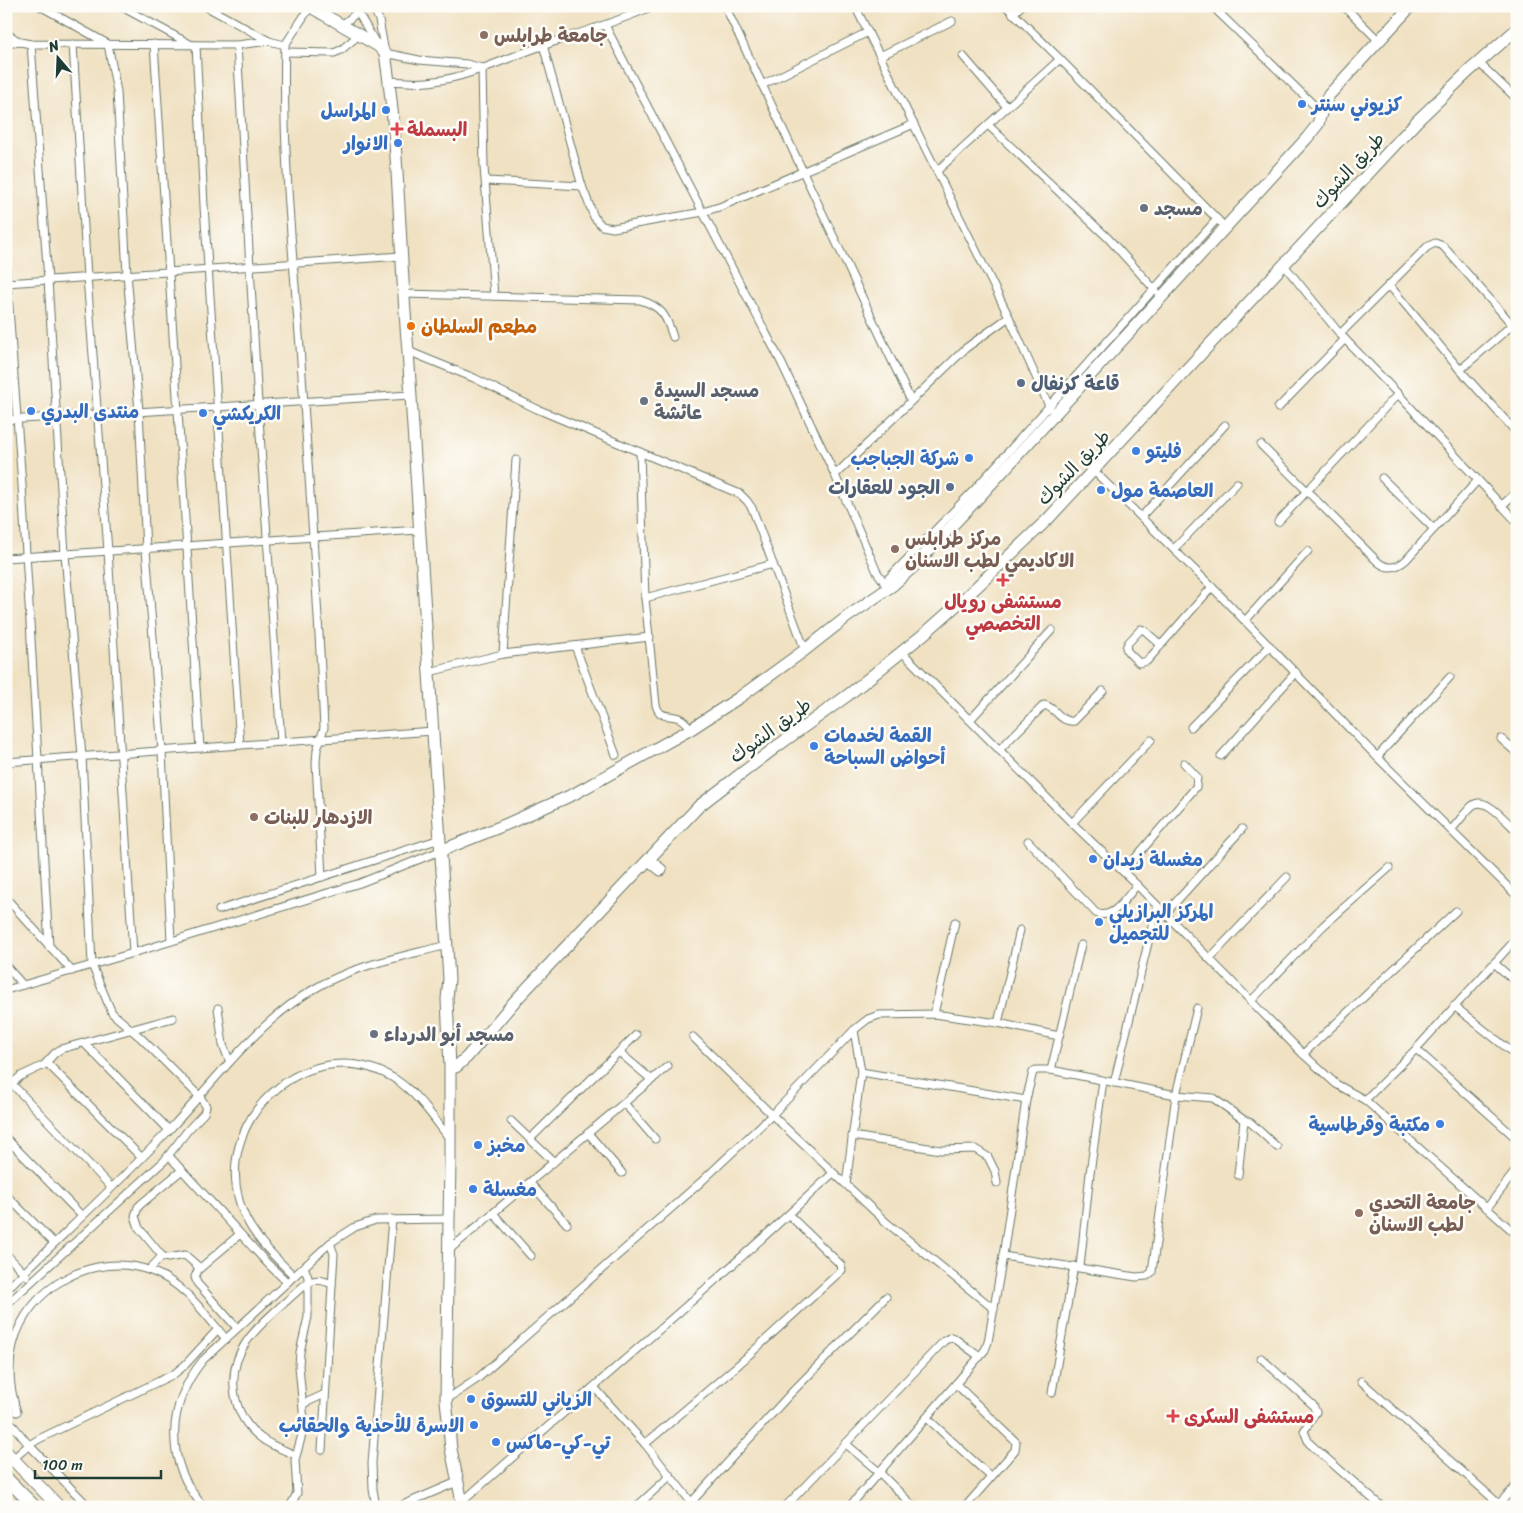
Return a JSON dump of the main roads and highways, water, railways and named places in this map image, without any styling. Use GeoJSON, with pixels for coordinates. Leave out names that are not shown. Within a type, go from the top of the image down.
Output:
{"type":"FeatureCollection","features":[{"type":"Feature","properties":{"kind":"highway"},"geometry":{"type":"LineString","coordinates":[[10,1456],[59,1507]]}},
{"type":"Feature","properties":{"kind":"highway"},"geometry":{"type":"LineString","coordinates":[[6,1478],[35,1507]]}},
{"type":"Feature","properties":{"kind":"main road"},"geometry":{"type":"LineString","coordinates":[[312,6],[382,49],[389,81],[393,114],[403,294],[447,945],[447,999],[453,1067],[456,1136],[450,1161]]}},
{"type":"Feature","properties":{"kind":"main road"},"geometry":{"type":"LineString","coordinates":[[440,851],[566,798],[620,770],[691,728],[740,697],[805,650],[886,586],[914,568],[1051,410],[1158,293],[1226,227],[1315,130],[1329,95],[1411,6]]}},
{"type":"Feature","properties":{"kind":"main road","name":"طريق الشوك"},"geometry":{"type":"LineString","coordinates":[[453,1067],[467,1057],[514,1002],[712,794],[902,652],[1021,546],[1094,471],[1417,121],[1517,29]]}},
{"type":"Feature","properties":{"kind":"main road"},"geometry":{"type":"LineString","coordinates":[[650,860],[661,870]]}},
{"type":"Feature","properties":{"kind":"main road"},"geometry":{"type":"LineString","coordinates":[[453,1067],[449,1138],[450,1219],[446,1400],[451,1449],[462,1504]]}},
{"type":"Feature","properties":{"kind":"place","name":"جامعة طرابلس"},"geometry":{"type":"Point","coordinates":[484,35]}},
{"type":"Feature","properties":{"kind":"place","name":"كزيوني سنتر"},"geometry":{"type":"Point","coordinates":[1302,104]}},
{"type":"Feature","properties":{"kind":"place","name":"المراسل"},"geometry":{"type":"Point","coordinates":[386,110]}},
{"type":"Feature","properties":{"kind":"place","name":"البسملة"},"geometry":{"type":"Point","coordinates":[397,129]}},
{"type":"Feature","properties":{"kind":"place","name":"الانوار"},"geometry":{"type":"Point","coordinates":[398,143]}},
{"type":"Feature","properties":{"kind":"place","name":"مسجد"},"geometry":{"type":"Point","coordinates":[1144,208]}},
{"type":"Feature","properties":{"kind":"place","name":"مطعم السلطان"},"geometry":{"type":"Point","coordinates":[411,326]}},
{"type":"Feature","properties":{"kind":"place","name":"قاعة كرنفال"},"geometry":{"type":"Point","coordinates":[1021,383]}},
{"type":"Feature","properties":{"kind":"place","name":"مسجد السيدة عائشة"},"geometry":{"type":"Point","coordinates":[644,401]}},
{"type":"Feature","properties":{"kind":"place","name":"منتدى البدري"},"geometry":{"type":"Point","coordinates":[31,411]}},
{"type":"Feature","properties":{"kind":"place","name":"الكريكشي"},"geometry":{"type":"Point","coordinates":[203,413]}},
{"type":"Feature","properties":{"kind":"place","name":"فليتو"},"geometry":{"type":"Point","coordinates":[1136,451]}},
{"type":"Feature","properties":{"kind":"place","name":"شركة الجباجب"},"geometry":{"type":"Point","coordinates":[969,458]}},
{"type":"Feature","properties":{"kind":"place","name":"الجود للعقارات"},"geometry":{"type":"Point","coordinates":[950,487]}},
{"type":"Feature","properties":{"kind":"place","name":"العاصمة مول"},"geometry":{"type":"Point","coordinates":[1101,490]}},
{"type":"Feature","properties":{"kind":"place","name":"مركز طرابلس الاكاديمي لطب الاسنان"},"geometry":{"type":"Point","coordinates":[895,549]}},
{"type":"Feature","properties":{"kind":"place","name":"مستشفى رويال التخصصي"},"geometry":{"type":"Point","coordinates":[1003,580]}},
{"type":"Feature","properties":{"kind":"place","name":"القمة لخدمات أحواض السباحة"},"geometry":{"type":"Point","coordinates":[814,746]}},
{"type":"Feature","properties":{"kind":"place","name":"الازدهار للبنات"},"geometry":{"type":"Point","coordinates":[254,817]}},
{"type":"Feature","properties":{"kind":"place","name":"مغسلة زيدان"},"geometry":{"type":"Point","coordinates":[1093,859]}},
{"type":"Feature","properties":{"kind":"place","name":"المركز البرازيلي للتجميل"},"geometry":{"type":"Point","coordinates":[1099,922]}},
{"type":"Feature","properties":{"kind":"place","name":"مسجد أبو الدرداء"},"geometry":{"type":"Point","coordinates":[374,1034]}},
{"type":"Feature","properties":{"kind":"place","name":"مكتبة وقرطاسية"},"geometry":{"type":"Point","coordinates":[1440,1124]}},
{"type":"Feature","properties":{"kind":"place","name":"مخبز"},"geometry":{"type":"Point","coordinates":[478,1145]}},
{"type":"Feature","properties":{"kind":"place","name":"مغسلة"},"geometry":{"type":"Point","coordinates":[473,1189]}},
{"type":"Feature","properties":{"kind":"place","name":"جامعة التحدي لطب الاسنان"},"geometry":{"type":"Point","coordinates":[1359,1213]}},
{"type":"Feature","properties":{"kind":"place","name":"الزياني للتسوق"},"geometry":{"type":"Point","coordinates":[471,1399]}},
{"type":"Feature","properties":{"kind":"place","name":"مستشفى السكرى"},"geometry":{"type":"Point","coordinates":[1173,1416]}},
{"type":"Feature","properties":{"kind":"place","name":"الاسرة للأحذية والحقائب"},"geometry":{"type":"Point","coordinates":[474,1425]}},
{"type":"Feature","properties":{"kind":"place","name":"تي-كي-ماكس"},"geometry":{"type":"Point","coordinates":[496,1442]}}]}
